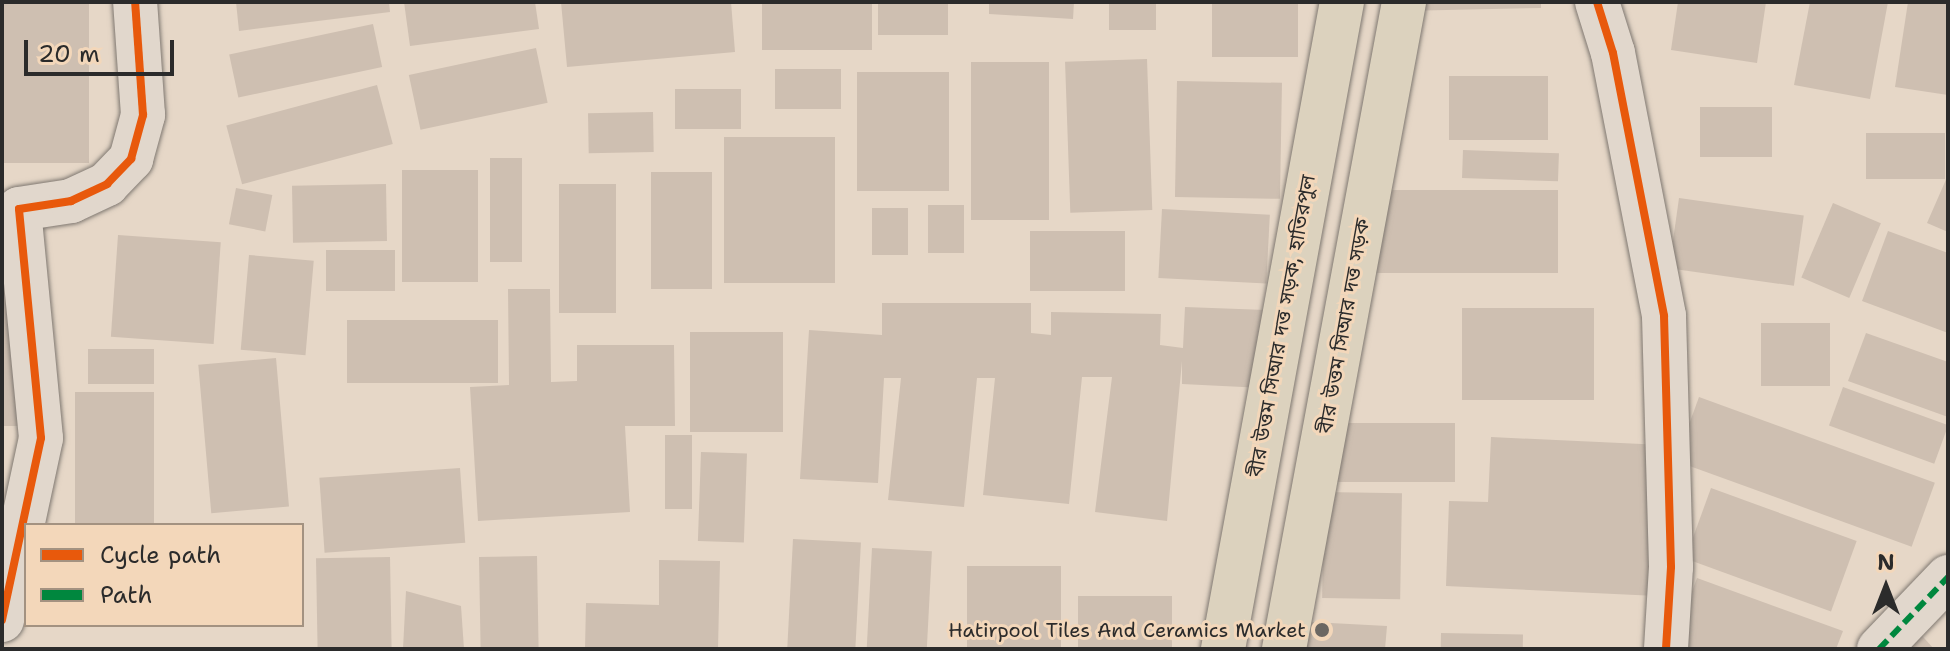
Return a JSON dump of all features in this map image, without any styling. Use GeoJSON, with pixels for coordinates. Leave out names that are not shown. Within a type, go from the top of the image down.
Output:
{"type":"FeatureCollection","features":[{"type":"Feature","properties":{"kind":"main road","name":"বীর উত্তম সিআর দত্ত সড়ক, হাতিরপুল"},"geometry":{"type":"LineString","coordinates":[[1223,649],[1342,2]]}},
{"type":"Feature","properties":{"kind":"main road","name":"বীর উত্তম সিআর দত্ত সড়ক"},"geometry":{"type":"LineString","coordinates":[[1284,649],[1404,2]]}},
{"type":"Feature","properties":{"kind":"street"},"geometry":{"type":"LineString","coordinates":[[2,620],[41,438],[10,208],[71,201],[107,184],[131,159],[143,115],[135,2]]}},
{"type":"Feature","properties":{"kind":"street"},"geometry":{"type":"LineString","coordinates":[[1597,2],[1613,53],[1664,316],[1671,567],[1666,649]]}},
{"type":"Feature","properties":{"kind":"street"},"geometry":{"type":"LineString","coordinates":[[1879,649],[1948,577]]}},
{"type":"Feature","properties":{"kind":"building"},"geometry":{"type":"Polygon","coordinates":[[[2,2],[89,2],[89,163],[2,163],[2,2]]]}},
{"type":"Feature","properties":{"kind":"building"},"geometry":{"type":"Polygon","coordinates":[[[236,2],[389,2],[390,12],[239,31],[236,2]]]}},
{"type":"Feature","properties":{"kind":"building"},"geometry":{"type":"Polygon","coordinates":[[[404,2],[535,2],[539,29],[410,46],[404,2]]]}},
{"type":"Feature","properties":{"kind":"building"},"geometry":{"type":"Polygon","coordinates":[[[561,2],[731,2],[735,52],[567,67],[561,2]]]}},
{"type":"Feature","properties":{"kind":"building"},"geometry":{"type":"Polygon","coordinates":[[[762,2],[872,2],[872,50],[762,50],[762,2]]]}},
{"type":"Feature","properties":{"kind":"building"},"geometry":{"type":"Polygon","coordinates":[[[878,2],[948,2],[948,35],[878,35],[878,2]]]}},
{"type":"Feature","properties":{"kind":"building"},"geometry":{"type":"Polygon","coordinates":[[[989,2],[1074,2],[1073,19],[989,14],[989,2]]]}},
{"type":"Feature","properties":{"kind":"building"},"geometry":{"type":"Polygon","coordinates":[[[1109,2],[1156,2],[1156,30],[1109,30],[1109,2]]]}},
{"type":"Feature","properties":{"kind":"building"},"geometry":{"type":"Polygon","coordinates":[[[1212,2],[1298,2],[1298,57],[1212,57],[1212,2]]]}},
{"type":"Feature","properties":{"kind":"building"},"geometry":{"type":"Polygon","coordinates":[[[1401,2],[1541,2],[1541,8],[1401,11],[1401,2]]]}},
{"type":"Feature","properties":{"kind":"building"},"geometry":{"type":"Polygon","coordinates":[[[1678,2],[1766,2],[1757,63],[1671,50],[1678,2]]]}},
{"type":"Feature","properties":{"kind":"building"},"geometry":{"type":"Polygon","coordinates":[[[1810,2],[1888,2],[1870,99],[1794,85],[1810,2]]]}},
{"type":"Feature","properties":{"kind":"building"},"geometry":{"type":"Polygon","coordinates":[[[1908,2],[1948,2],[1948,95],[1895,87],[1908,2]]]}},
{"type":"Feature","properties":{"kind":"building"},"geometry":{"type":"Polygon","coordinates":[[[373,24],[382,67],[238,98],[229,55],[373,24]]]}},
{"type":"Feature","properties":{"kind":"building"},"geometry":{"type":"Polygon","coordinates":[[[536,48],[548,103],[420,130],[409,75],[536,48]]]}},
{"type":"Feature","properties":{"kind":"building"},"geometry":{"type":"Polygon","coordinates":[[[1147,59],[1152,210],[1070,213],[1065,62],[1147,59]]]}},
{"type":"Feature","properties":{"kind":"building"},"geometry":{"type":"Polygon","coordinates":[[[971,62],[1049,62],[1049,220],[971,220],[971,62]]]}},
{"type":"Feature","properties":{"kind":"building"},"geometry":{"type":"Polygon","coordinates":[[[775,69],[841,69],[841,109],[775,109],[775,69]]]}},
{"type":"Feature","properties":{"kind":"building"},"geometry":{"type":"Polygon","coordinates":[[[857,72],[949,72],[949,191],[857,191],[857,72]]]}},
{"type":"Feature","properties":{"kind":"building"},"geometry":{"type":"Polygon","coordinates":[[[1449,76],[1548,76],[1548,140],[1449,140],[1449,76]]]}},
{"type":"Feature","properties":{"kind":"building"},"geometry":{"type":"Polygon","coordinates":[[[1177,81],[1282,83],[1280,199],[1175,197],[1177,81]]]}},
{"type":"Feature","properties":{"kind":"building"},"geometry":{"type":"Polygon","coordinates":[[[377,85],[393,144],[242,184],[226,125],[377,85]]]}},
{"type":"Feature","properties":{"kind":"building"},"geometry":{"type":"Polygon","coordinates":[[[675,89],[741,89],[741,129],[675,129],[675,89]]]}},
{"type":"Feature","properties":{"kind":"building"},"geometry":{"type":"Polygon","coordinates":[[[1700,107],[1772,107],[1772,157],[1700,157],[1700,107]]]}},
{"type":"Feature","properties":{"kind":"building"},"geometry":{"type":"Polygon","coordinates":[[[653,112],[654,152],[589,153],[588,113],[653,112]]]}},
{"type":"Feature","properties":{"kind":"building"},"geometry":{"type":"Polygon","coordinates":[[[1866,133],[1945,133],[1945,179],[1866,179],[1866,133]]]}},
{"type":"Feature","properties":{"kind":"building"},"geometry":{"type":"Polygon","coordinates":[[[724,137],[835,137],[835,283],[724,283],[724,137]]]}},
{"type":"Feature","properties":{"kind":"building"},"geometry":{"type":"Polygon","coordinates":[[[1463,150],[1559,153],[1558,181],[1462,178],[1463,150]]]}},
{"type":"Feature","properties":{"kind":"building"},"geometry":{"type":"Polygon","coordinates":[[[490,158],[522,158],[522,262],[490,262],[490,158]]]}},
{"type":"Feature","properties":{"kind":"building"},"geometry":{"type":"Polygon","coordinates":[[[402,170],[478,170],[478,282],[402,282],[402,170]]]}},
{"type":"Feature","properties":{"kind":"building"},"geometry":{"type":"Polygon","coordinates":[[[651,172],[712,172],[712,289],[651,289],[651,172]]]}},
{"type":"Feature","properties":{"kind":"building"},"geometry":{"type":"Polygon","coordinates":[[[1948,175],[1948,232],[1927,223],[1948,175]]]}},
{"type":"Feature","properties":{"kind":"building"},"geometry":{"type":"Polygon","coordinates":[[[386,184],[387,241],[293,243],[292,186],[386,184]]]}},
{"type":"Feature","properties":{"kind":"building"},"geometry":{"type":"Polygon","coordinates":[[[559,184],[616,184],[616,313],[559,313],[559,184]]]}},
{"type":"Feature","properties":{"kind":"building"},"geometry":{"type":"Polygon","coordinates":[[[236,188],[272,195],[265,231],[229,224],[236,188]]]}},
{"type":"Feature","properties":{"kind":"building"},"geometry":{"type":"Polygon","coordinates":[[[1357,190],[1558,190],[1558,273],[1357,273],[1357,190]]]}},
{"type":"Feature","properties":{"kind":"building"},"geometry":{"type":"Polygon","coordinates":[[[1679,198],[1804,216],[1794,286],[1669,268],[1679,198]]]}},
{"type":"Feature","properties":{"kind":"building"},"geometry":{"type":"Polygon","coordinates":[[[1833,203],[1881,223],[1849,298],[1801,278],[1833,203]]]}},
{"type":"Feature","properties":{"kind":"building"},"geometry":{"type":"Polygon","coordinates":[[[928,205],[964,205],[964,253],[928,253],[928,205]]]}},
{"type":"Feature","properties":{"kind":"building"},"geometry":{"type":"Polygon","coordinates":[[[872,208],[908,208],[908,255],[872,255],[872,208]]]}},
{"type":"Feature","properties":{"kind":"building"},"geometry":{"type":"Polygon","coordinates":[[[1162,209],[1270,215],[1266,284],[1158,278],[1162,209]]]}},
{"type":"Feature","properties":{"kind":"building"},"geometry":{"type":"Polygon","coordinates":[[[1030,231],[1125,231],[1125,291],[1030,291],[1030,231]]]}},
{"type":"Feature","properties":{"kind":"building"},"geometry":{"type":"Polygon","coordinates":[[[1888,231],[1948,253],[1948,333],[1862,301],[1888,231]]]}},
{"type":"Feature","properties":{"kind":"building"},"geometry":{"type":"Polygon","coordinates":[[[118,235],[221,242],[214,344],[111,337],[118,235]]]}},
{"type":"Feature","properties":{"kind":"building"},"geometry":{"type":"Polygon","coordinates":[[[326,250],[395,250],[395,291],[326,291],[326,250]]]}},
{"type":"Feature","properties":{"kind":"building"},"geometry":{"type":"Polygon","coordinates":[[[249,255],[314,261],[305,355],[241,350],[249,255]]]}},
{"type":"Feature","properties":{"kind":"building"},"geometry":{"type":"Polygon","coordinates":[[[508,289],[550,289],[551,382],[577,381],[577,345],[674,345],[675,426],[625,426],[630,512],[478,521],[470,387],[509,385],[508,289]]]}},
{"type":"Feature","properties":{"kind":"building"},"geometry":{"type":"Polygon","coordinates":[[[2,290],[15,290],[18,426],[2,426],[2,290]]]}},
{"type":"Feature","properties":{"kind":"building"},"geometry":{"type":"Polygon","coordinates":[[[882,303],[1031,303],[1031,333],[1051,335],[1051,312],[1161,314],[1160,345],[1183,348],[1185,307],[1266,310],[1263,388],[1182,384],[1182,361],[1167,521],[1095,512],[1112,377],[1082,377],[1069,504],[983,495],[995,378],[977,378],[964,507],[888,500],[901,378],[884,378],[878,483],[800,479],[809,330],[882,335],[882,303]]]}},
{"type":"Feature","properties":{"kind":"building"},"geometry":{"type":"Polygon","coordinates":[[[1462,308],[1594,308],[1594,400],[1462,400],[1462,308]]]}},
{"type":"Feature","properties":{"kind":"building"},"geometry":{"type":"Polygon","coordinates":[[[347,320],[498,320],[498,383],[347,383],[347,320]]]}},
{"type":"Feature","properties":{"kind":"building"},"geometry":{"type":"Polygon","coordinates":[[[1761,323],[1830,323],[1830,386],[1761,386],[1761,323]]]}},
{"type":"Feature","properties":{"kind":"building"},"geometry":{"type":"Polygon","coordinates":[[[690,332],[783,332],[783,432],[690,432],[690,332]]]}},
{"type":"Feature","properties":{"kind":"building"},"geometry":{"type":"Polygon","coordinates":[[[1866,333],[1948,362],[1948,417],[1848,381],[1866,333]]]}},
{"type":"Feature","properties":{"kind":"building"},"geometry":{"type":"Polygon","coordinates":[[[88,349],[154,349],[154,384],[88,384],[88,349]]]}},
{"type":"Feature","properties":{"kind":"building"},"geometry":{"type":"Polygon","coordinates":[[[276,358],[289,506],[211,513],[198,365],[276,358]]]}},
{"type":"Feature","properties":{"kind":"building"},"geometry":{"type":"Polygon","coordinates":[[[1843,387],[1948,425],[1934,464],[1829,426],[1843,387]]]}},
{"type":"Feature","properties":{"kind":"building"},"geometry":{"type":"Polygon","coordinates":[[[75,392],[154,392],[154,523],[75,523],[75,392]]]}},
{"type":"Feature","properties":{"kind":"building"},"geometry":{"type":"Polygon","coordinates":[[[1699,397],[1935,483],[1912,547],[1676,461],[1699,397]]]}},
{"type":"Feature","properties":{"kind":"building"},"geometry":{"type":"Polygon","coordinates":[[[1336,423],[1455,423],[1455,482],[1336,482],[1336,423]]]}},
{"type":"Feature","properties":{"kind":"building"},"geometry":{"type":"Polygon","coordinates":[[[665,435],[692,435],[692,509],[665,509],[665,435]]]}},
{"type":"Feature","properties":{"kind":"building"},"geometry":{"type":"Polygon","coordinates":[[[1491,437],[1663,445],[1657,596],[1446,586],[1449,501],[1488,502],[1491,437]]]}},
{"type":"Feature","properties":{"kind":"building"},"geometry":{"type":"Polygon","coordinates":[[[701,452],[747,454],[744,543],[698,541],[701,452]]]}},
{"type":"Feature","properties":{"kind":"building"},"geometry":{"type":"Polygon","coordinates":[[[460,468],[465,543],[325,553],[319,478],[460,468]]]}},
{"type":"Feature","properties":{"kind":"building"},"geometry":{"type":"Polygon","coordinates":[[[1711,488],[1857,541],[1831,611],[1685,558],[1711,488]]]}},
{"type":"Feature","properties":{"kind":"building"},"geometry":{"type":"Polygon","coordinates":[[[1324,492],[1402,493],[1400,599],[1322,598],[1324,492]]]}},
{"type":"Feature","properties":{"kind":"building"},"geometry":{"type":"Polygon","coordinates":[[[793,539],[861,543],[855,649],[787,649],[793,539]]]}},
{"type":"Feature","properties":{"kind":"building"},"geometry":{"type":"Polygon","coordinates":[[[872,548],[932,551],[927,649],[867,649],[872,548]]]}},
{"type":"Feature","properties":{"kind":"building"},"geometry":{"type":"Polygon","coordinates":[[[537,556],[539,649],[481,649],[479,557],[537,556]]]}},
{"type":"Feature","properties":{"kind":"building"},"geometry":{"type":"Polygon","coordinates":[[[390,557],[392,649],[318,649],[316,558],[390,557]]]}},
{"type":"Feature","properties":{"kind":"building"},"geometry":{"type":"Polygon","coordinates":[[[659,560],[720,561],[718,649],[585,649],[586,603],[659,605],[659,560]]]}},
{"type":"Feature","properties":{"kind":"building"},"geometry":{"type":"Polygon","coordinates":[[[967,566],[1061,566],[1061,649],[967,649],[967,566]]]}},
{"type":"Feature","properties":{"kind":"building"},"geometry":{"type":"Polygon","coordinates":[[[1697,578],[1843,631],[1836,649],[1671,648],[1697,578]]]}},
{"type":"Feature","properties":{"kind":"building"},"geometry":{"type":"Polygon","coordinates":[[[406,591],[461,606],[464,649],[403,649],[406,591]]]}},
{"type":"Feature","properties":{"kind":"building"},"geometry":{"type":"Polygon","coordinates":[[[1078,596],[1172,596],[1172,649],[1078,649],[1078,596]]]}},
{"type":"Feature","properties":{"kind":"building"},"geometry":{"type":"Polygon","coordinates":[[[1293,621],[1387,626],[1385,649],[1292,649],[1293,621]]]}},
{"type":"Feature","properties":{"kind":"building"},"geometry":{"type":"Polygon","coordinates":[[[1915,628],[1934,649],[1892,649],[1915,628]]]}},
{"type":"Feature","properties":{"kind":"building"},"geometry":{"type":"Polygon","coordinates":[[[1441,633],[1523,634],[1523,649],[1441,649],[1441,633]]]}},
{"type":"Feature","properties":{"kind":"marked path"},"geometry":{"type":"LineString","coordinates":[[1879,649],[1948,577]]}},
{"type":"Feature","properties":{"kind":"cycle path"},"geometry":{"type":"LineString","coordinates":[[2,620],[41,438],[19,209],[71,201],[107,184],[131,159],[143,115],[135,2]]}},
{"type":"Feature","properties":{"kind":"cycle path"},"geometry":{"type":"LineString","coordinates":[[1597,2],[1613,53],[1664,316],[1671,567],[1666,649]]}},
{"type":"Feature","properties":{"kind":"place","name":"Hatirpool Tiles And Ceramics Market"},"geometry":{"type":"Point","coordinates":[1322,630]}}]}
